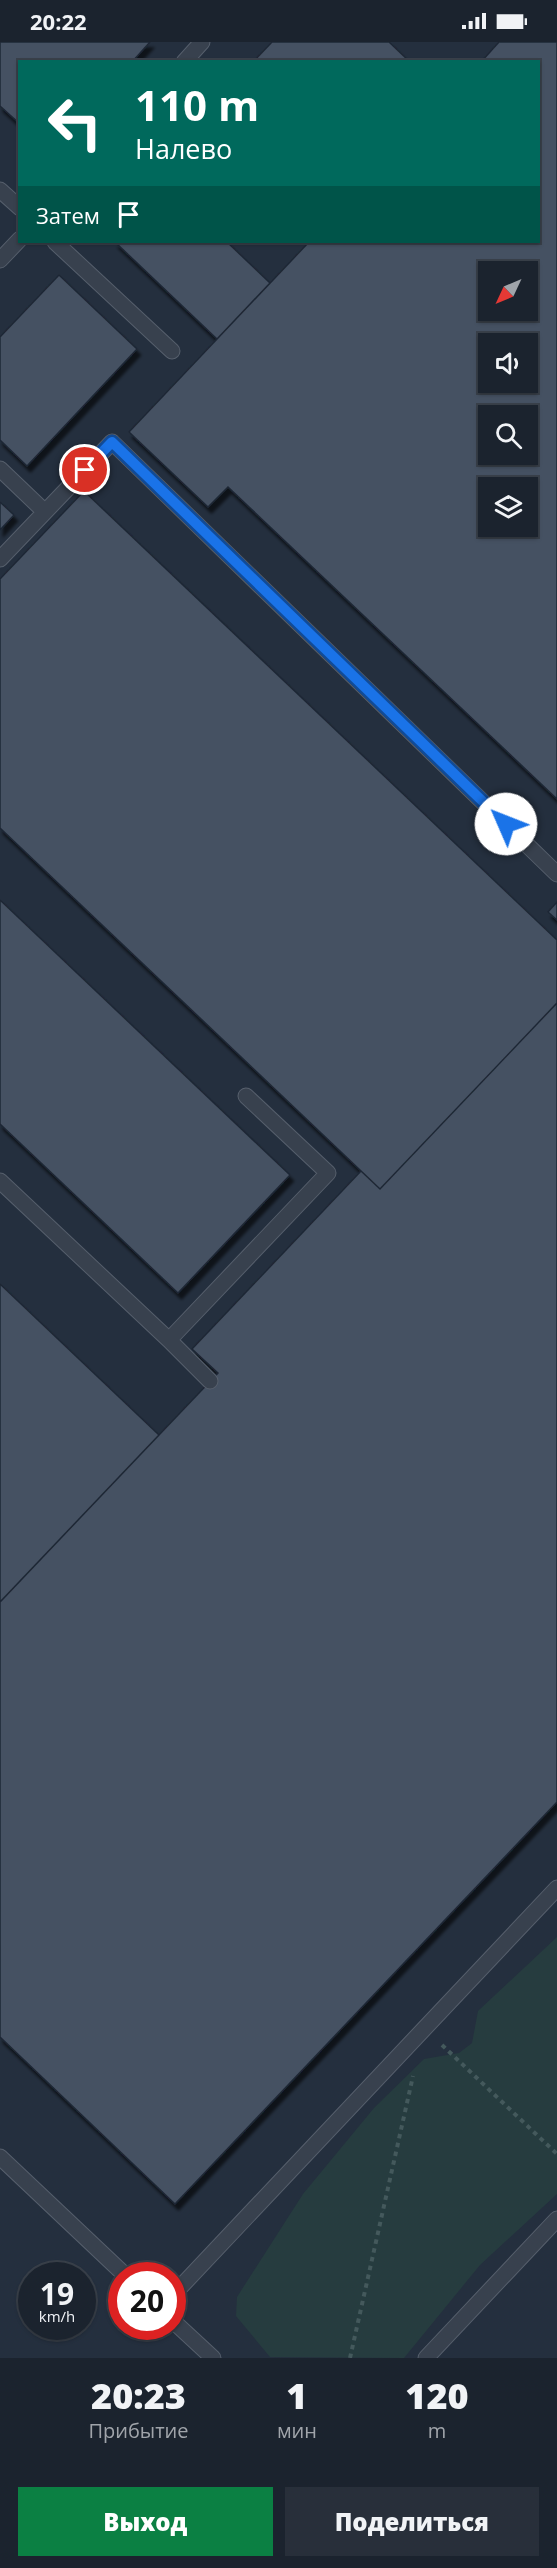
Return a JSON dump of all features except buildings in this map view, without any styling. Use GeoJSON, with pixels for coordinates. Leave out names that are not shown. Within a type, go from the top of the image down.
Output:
{"type":"FeatureCollection","features":[{"type":"Feature","properties":{"kind":"lane"},"geometry":{"type":"LineString","coordinates":[[186,60],[202,42]]}},
{"type":"Feature","properties":{"kind":"lane"},"geometry":{"type":"LineString","coordinates":[[0,190],[18,206]]}},
{"type":"Feature","properties":{"kind":"lane"},"geometry":{"type":"LineString","coordinates":[[0,260],[18,241]]}},
{"type":"Feature","properties":{"kind":"lane"},"geometry":{"type":"LineString","coordinates":[[56,243],[172,351]]}},
{"type":"Feature","properties":{"kind":"lane"},"geometry":{"type":"LineString","coordinates":[[0,559],[112,442],[557,874]]}},
{"type":"Feature","properties":{"kind":"lane"},"geometry":{"type":"LineString","coordinates":[[0,469],[45,512]]}},
{"type":"Feature","properties":{"kind":"lane"},"geometry":{"type":"LineString","coordinates":[[169,1340],[328,1173],[246,1096]]}},
{"type":"Feature","properties":{"kind":"lane"},"geometry":{"type":"LineString","coordinates":[[0,1181],[210,1380]]}},
{"type":"Feature","properties":{"kind":"lane"},"geometry":{"type":"LineString","coordinates":[[186,2281],[557,1888]]}},
{"type":"Feature","properties":{"kind":"lane"},"geometry":{"type":"LineString","coordinates":[[0,2157],[111,2262]]}},
{"type":"Feature","properties":{"kind":"lane"},"geometry":{"type":"LineString","coordinates":[[426,2358],[557,2219]]}},
{"type":"Feature","properties":{"kind":"lane"},"geometry":{"type":"LineString","coordinates":[[186,2333],[213,2358]]}},
{"type":"Feature","properties":{"kind":"path"},"geometry":{"type":"LineString","coordinates":[[424,2029],[557,2154]]}},
{"type":"Feature","properties":{"kind":"path"},"geometry":{"type":"LineString","coordinates":[[350,2358],[414,2074]]}},
{"type":"Feature","properties":{"kind":"green space"},"geometry":{"type":"Polygon","coordinates":[[[557,1937],[557,2194],[480,2265],[404,2358],[270,2357],[236,2316],[237,2297],[303,2194],[374,2108],[424,2059],[459,2053],[472,2043],[478,2011],[557,1937]]]}},
{"type":"Feature","properties":{"kind":"route"},"geometry":{"type":"LineString","coordinates":[[85,470],[112,442],[506,824]]}}]}
